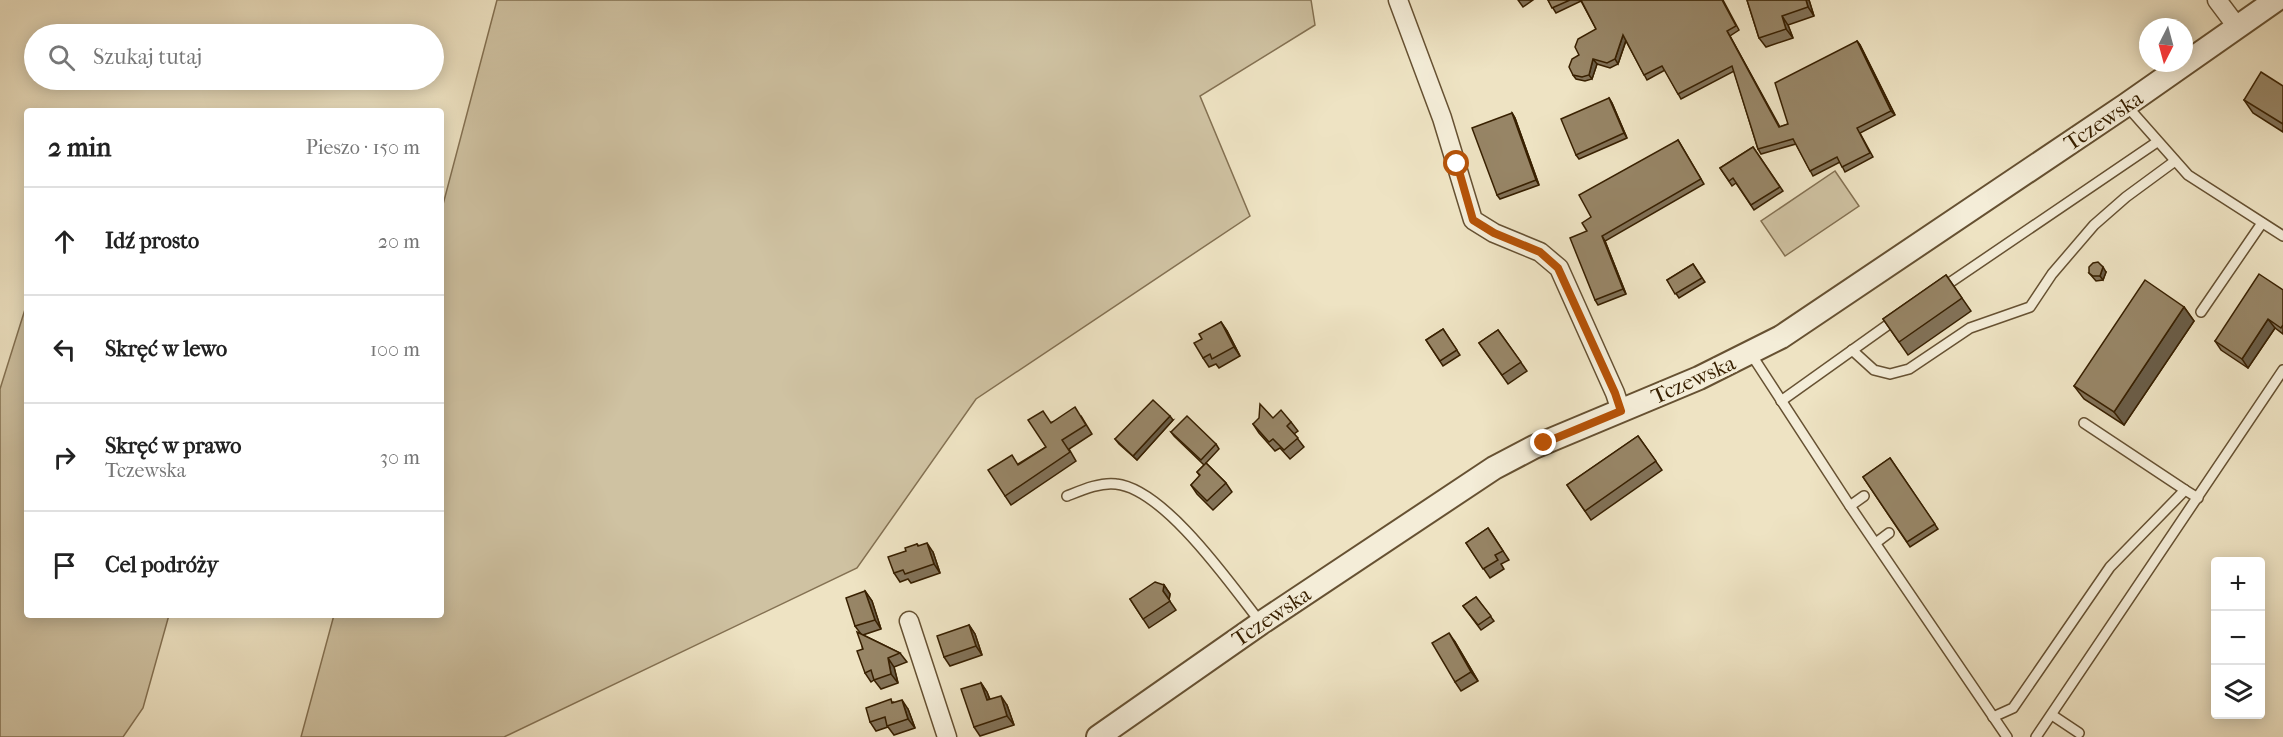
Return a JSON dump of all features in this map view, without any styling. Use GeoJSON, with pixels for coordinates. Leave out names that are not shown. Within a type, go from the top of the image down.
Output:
{"type":"FeatureCollection","features":[{"type":"Feature","properties":{"kind":"street"},"geometry":{"type":"LineString","coordinates":[[1398,0],[1442,118],[1473,220],[1494,233],[1540,252],[1558,268],[1621,411]]}},
{"type":"Feature","properties":{"kind":"street"},"geometry":{"type":"LineString","coordinates":[[2217,0],[2238,28]]}},
{"type":"Feature","properties":{"kind":"street","name":"Tczewska"},"geometry":{"type":"LineString","coordinates":[[1098,737],[1261,623],[1494,468],[1534,447],[1750,354],[1781,337],[2126,105],[2276,0]]}},
{"type":"Feature","properties":{"kind":"street"},"geometry":{"type":"LineString","coordinates":[[909,621],[947,737]]}},
{"type":"Feature","properties":{"kind":"lane"},"geometry":{"type":"LineString","coordinates":[[2126,105],[2188,175],[2283,236]]}},
{"type":"Feature","properties":{"kind":"lane"},"geometry":{"type":"LineString","coordinates":[[1936,292],[2157,142]]}},
{"type":"Feature","properties":{"kind":"lane"},"geometry":{"type":"LineString","coordinates":[[1852,350],[1874,370],[1890,374],[1908,369],[1970,328],[2030,307],[2052,273],[2094,225],[2126,197],[2175,161]]}},
{"type":"Feature","properties":{"kind":"lane"},"geometry":{"type":"LineString","coordinates":[[2201,312],[2262,223]]}},
{"type":"Feature","properties":{"kind":"lane"},"geometry":{"type":"LineString","coordinates":[[1781,401],[1906,312]]}},
{"type":"Feature","properties":{"kind":"lane"},"geometry":{"type":"LineString","coordinates":[[1750,354],[2007,737]]}},
{"type":"Feature","properties":{"kind":"lane"},"geometry":{"type":"LineString","coordinates":[[2037,737],[2283,370]]}},
{"type":"Feature","properties":{"kind":"lane"},"geometry":{"type":"LineString","coordinates":[[2084,423],[2198,498]]}},
{"type":"Feature","properties":{"kind":"lane"},"geometry":{"type":"LineString","coordinates":[[1067,496],[1085,489],[1116,484],[1132,489],[1149,499],[1198,541],[1261,623]]}},
{"type":"Feature","properties":{"kind":"lane"},"geometry":{"type":"LineString","coordinates":[[1993,717],[2013,708],[2110,567],[2185,490]]}},
{"type":"Feature","properties":{"kind":"lane"},"geometry":{"type":"LineString","coordinates":[[1850,506],[1864,496]]}},
{"type":"Feature","properties":{"kind":"lane"},"geometry":{"type":"LineString","coordinates":[[1877,542],[1889,533]]}},
{"type":"Feature","properties":{"kind":"lane"},"geometry":{"type":"LineString","coordinates":[[2052,715],[2079,733]]}},
{"type":"Feature","properties":{"kind":"shaded area"},"geometry":{"type":"Polygon","coordinates":[[[497,0],[1311,0],[1315,25],[1200,96],[1250,216],[976,399],[857,568],[504,737],[301,737],[333,618],[444,618],[444,201],[497,0]]]}},
{"type":"Feature","properties":{"kind":"shaded area"},"geometry":{"type":"Polygon","coordinates":[[[1835,171],[1859,206],[1785,256],[1761,221],[1835,171]]]}},
{"type":"Feature","properties":{"kind":"shaded area"},"geometry":{"type":"Polygon","coordinates":[[[24,313],[24,618],[168,618],[143,708],[123,737],[0,737],[0,389],[24,313]]]}},
{"type":"Feature","properties":{"kind":"building"},"geometry":{"type":"Polygon","coordinates":[[[1548,0],[1570,0],[1552,8],[1548,0]]]}},
{"type":"Feature","properties":{"kind":"building"},"geometry":{"type":"Polygon","coordinates":[[[1581,0],[1722,0],[1736,26],[1727,31],[1779,127],[1788,124],[1775,83],[1857,41],[1891,111],[1857,128],[1870,153],[1842,167],[1837,157],[1810,171],[1793,139],[1758,149],[1732,66],[1678,94],[1662,66],[1644,75],[1623,35],[1615,59],[1607,63],[1593,59],[1589,75],[1582,77],[1573,75],[1569,67],[1572,59],[1579,55],[1575,47],[1578,39],[1596,29],[1581,0]]]}},
{"type":"Feature","properties":{"kind":"building"},"geometry":{"type":"Polygon","coordinates":[[[1747,0],[1806,0],[1808,7],[1782,16],[1786,29],[1759,38],[1747,0]]]}},
{"type":"Feature","properties":{"kind":"building"},"geometry":{"type":"Polygon","coordinates":[[[2261,72],[2283,86],[2283,124],[2244,100],[2261,72]]]}},
{"type":"Feature","properties":{"kind":"building"},"geometry":{"type":"Polygon","coordinates":[[[1609,98],[1624,133],[1576,155],[1561,119],[1609,98]]]}},
{"type":"Feature","properties":{"kind":"building"},"geometry":{"type":"Polygon","coordinates":[[[1512,113],[1536,180],[1497,195],[1472,128],[1512,113]]]}},
{"type":"Feature","properties":{"kind":"building"},"geometry":{"type":"Polygon","coordinates":[[[1678,140],[1701,179],[1602,236],[1623,289],[1595,300],[1570,238],[1587,231],[1582,223],[1591,217],[1579,195],[1678,140]]]}},
{"type":"Feature","properties":{"kind":"building"},"geometry":{"type":"Polygon","coordinates":[[[1753,147],[1780,187],[1751,205],[1733,178],[1729,181],[1720,168],[1753,147]]]}},
{"type":"Feature","properties":{"kind":"building"},"geometry":{"type":"Polygon","coordinates":[[[2098,262],[2103,267],[2100,276],[2093,276],[2089,273],[2089,267],[2098,262]]]}},
{"type":"Feature","properties":{"kind":"building"},"geometry":{"type":"Polygon","coordinates":[[[1693,264],[1702,278],[1675,294],[1667,280],[1693,264]]]}},
{"type":"Feature","properties":{"kind":"building"},"geometry":{"type":"Polygon","coordinates":[[[2259,274],[2283,290],[2283,325],[2281,328],[2268,319],[2242,359],[2215,341],[2259,274]]]}},
{"type":"Feature","properties":{"kind":"building"},"geometry":{"type":"Polygon","coordinates":[[[1946,275],[1962,298],[1899,342],[1883,319],[1946,275]]]}},
{"type":"Feature","properties":{"kind":"building"},"geometry":{"type":"Polygon","coordinates":[[[2145,280],[2184,307],[2114,412],[2074,386],[2145,280]]]}},
{"type":"Feature","properties":{"kind":"building"},"geometry":{"type":"Polygon","coordinates":[[[1221,322],[1234,347],[1212,359],[1210,354],[1203,358],[1194,343],[1202,339],[1199,334],[1221,322]]]}},
{"type":"Feature","properties":{"kind":"building"},"geometry":{"type":"Polygon","coordinates":[[[1443,329],[1457,350],[1440,361],[1426,340],[1443,329]]]}},
{"type":"Feature","properties":{"kind":"building"},"geometry":{"type":"Polygon","coordinates":[[[1498,330],[1521,362],[1502,375],[1479,343],[1498,330]]]}},
{"type":"Feature","properties":{"kind":"building"},"geometry":{"type":"Polygon","coordinates":[[[1153,400],[1170,416],[1133,456],[1115,439],[1153,400]]]}},
{"type":"Feature","properties":{"kind":"building"},"geometry":{"type":"Polygon","coordinates":[[[1260,404],[1273,418],[1281,410],[1291,422],[1287,426],[1298,438],[1284,450],[1273,439],[1269,442],[1253,424],[1259,418],[1260,404]]]}},
{"type":"Feature","properties":{"kind":"building"},"geometry":{"type":"Polygon","coordinates":[[[1075,407],[1086,425],[1062,440],[1070,452],[1005,496],[988,470],[1012,455],[1018,465],[1046,447],[1028,420],[1043,411],[1051,423],[1075,407]]]}},
{"type":"Feature","properties":{"kind":"building"},"geometry":{"type":"Polygon","coordinates":[[[1187,416],[1216,444],[1201,460],[1171,432],[1187,416]]]}},
{"type":"Feature","properties":{"kind":"building"},"geometry":{"type":"Polygon","coordinates":[[[1638,436],[1656,461],[1585,511],[1567,485],[1638,436]]]}},
{"type":"Feature","properties":{"kind":"building"},"geometry":{"type":"Polygon","coordinates":[[[1890,458],[1935,524],[1907,542],[1863,477],[1890,458]]]}},
{"type":"Feature","properties":{"kind":"building"},"geometry":{"type":"Polygon","coordinates":[[[1206,463],[1226,483],[1207,501],[1191,485],[1200,475],[1197,472],[1206,463]]]}},
{"type":"Feature","properties":{"kind":"building"},"geometry":{"type":"Polygon","coordinates":[[[1488,528],[1503,551],[1495,555],[1498,560],[1483,569],[1466,543],[1488,528]]]}},
{"type":"Feature","properties":{"kind":"building"},"geometry":{"type":"Polygon","coordinates":[[[927,543],[934,564],[905,574],[903,570],[894,573],[888,557],[906,551],[905,548],[927,543]]]}},
{"type":"Feature","properties":{"kind":"building"},"geometry":{"type":"Polygon","coordinates":[[[1155,582],[1164,585],[1163,591],[1170,601],[1143,619],[1130,599],[1155,582]]]}},
{"type":"Feature","properties":{"kind":"building"},"geometry":{"type":"Polygon","coordinates":[[[865,591],[875,620],[855,626],[846,598],[865,591]]]}},
{"type":"Feature","properties":{"kind":"building"},"geometry":{"type":"Polygon","coordinates":[[[1476,597],[1491,616],[1478,625],[1463,606],[1476,597]]]}},
{"type":"Feature","properties":{"kind":"building"},"geometry":{"type":"Polygon","coordinates":[[[969,625],[976,646],[944,657],[937,636],[969,625]]]}},
{"type":"Feature","properties":{"kind":"building"},"geometry":{"type":"Polygon","coordinates":[[[857,632],[900,653],[888,658],[891,674],[874,680],[871,670],[865,673],[857,651],[863,649],[857,632]]]}},
{"type":"Feature","properties":{"kind":"building"},"geometry":{"type":"Polygon","coordinates":[[[1449,633],[1471,672],[1455,682],[1432,643],[1449,633]]]}},
{"type":"Feature","properties":{"kind":"building"},"geometry":{"type":"Polygon","coordinates":[[[981,683],[987,700],[1001,696],[1007,716],[974,727],[961,689],[981,683]]]}},
{"type":"Feature","properties":{"kind":"building"},"geometry":{"type":"Polygon","coordinates":[[[891,699],[892,703],[902,700],[908,719],[887,726],[885,717],[870,722],[866,708],[891,699]]]}},
{"type":"Feature","properties":{"kind":"route"},"geometry":{"type":"LineString","coordinates":[[1457,164],[1473,220],[1494,233],[1540,252],[1552,260],[1558,268],[1621,411],[1544,443]]}}]}
